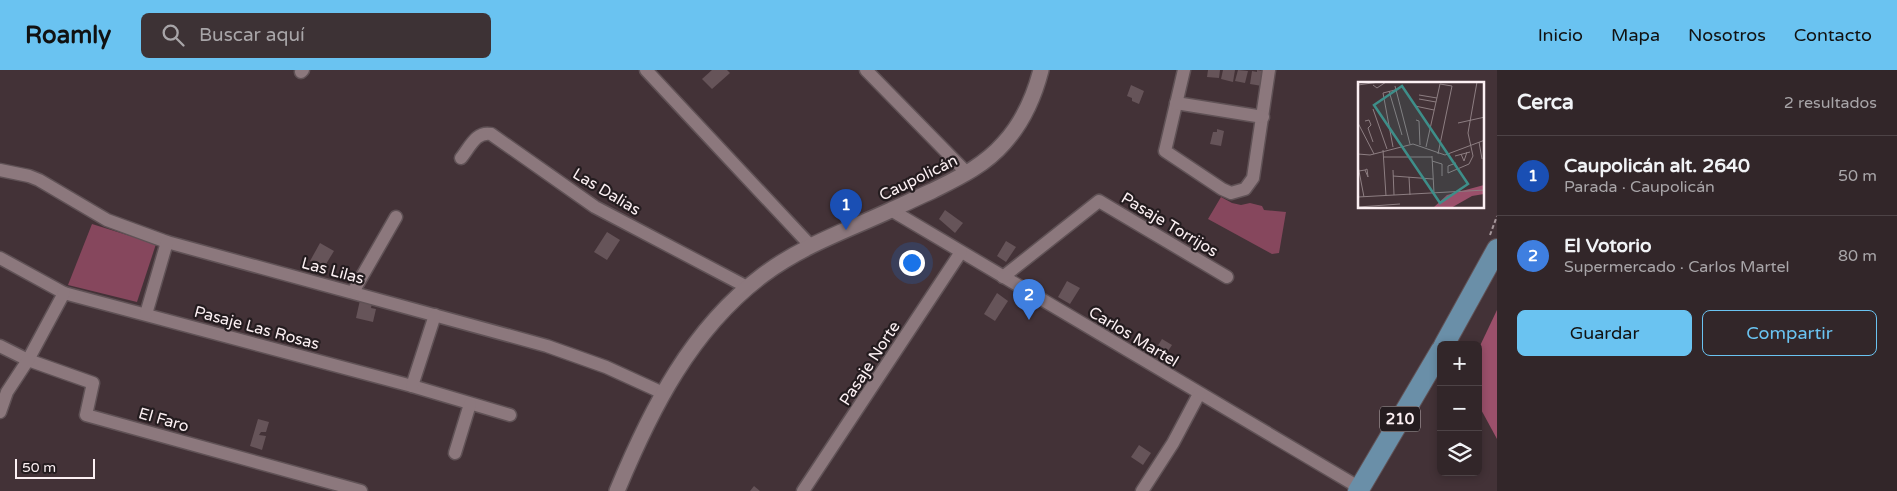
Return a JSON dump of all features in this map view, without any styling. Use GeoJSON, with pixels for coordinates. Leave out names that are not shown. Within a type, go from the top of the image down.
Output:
{"type":"FeatureCollection","features":[{"type":"Feature","properties":{"kind":"main road"},"geometry":{"type":"LineString","coordinates":[[1446,341],[1497,249]]}},
{"type":"Feature","properties":{"kind":"main road","name":"210"},"geometry":{"type":"LineString","coordinates":[[1359,490],[1437,357]]}},
{"type":"Feature","properties":{"kind":"street"},"geometry":{"type":"LineString","coordinates":[[646,70],[810,245]]}},
{"type":"Feature","properties":{"kind":"street"},"geometry":{"type":"LineString","coordinates":[[866,70],[967,173]]}},
{"type":"Feature","properties":{"kind":"street","name":"Caupolicán"},"geometry":{"type":"LineString","coordinates":[[617,491],[674,373],[714,319],[747,287],[781,262],[810,245],[891,210],[967,173],[992,155],[1013,132],[1028,107],[1041,70]]}},
{"type":"Feature","properties":{"kind":"street"},"geometry":{"type":"LineString","coordinates":[[1184,70],[1165,150],[1222,189],[1231,193],[1241,192],[1252,182],[1269,70]]}},
{"type":"Feature","properties":{"kind":"street"},"geometry":{"type":"LineString","coordinates":[[1176,103],[1262,117]]}},
{"type":"Feature","properties":{"kind":"street","name":"Las Dalias"},"geometry":{"type":"LineString","coordinates":[[462,158],[479,135],[491,134],[595,207],[747,287]]}},
{"type":"Feature","properties":{"kind":"street","name":"Las Lilas"},"geometry":{"type":"LineString","coordinates":[[0,170],[39,180],[106,220],[167,242],[526,340],[576,356],[663,393]]}},
{"type":"Feature","properties":{"kind":"street","name":"Pasaje Torrijos"},"geometry":{"type":"LineString","coordinates":[[1003,277],[1099,201],[1227,277]]}},
{"type":"Feature","properties":{"kind":"street","name":"Carlos Martel"},"geometry":{"type":"LineString","coordinates":[[891,210],[1359,490]]}},
{"type":"Feature","properties":{"kind":"street"},"geometry":{"type":"LineString","coordinates":[[353,292],[396,217]]}},
{"type":"Feature","properties":{"kind":"street"},"geometry":{"type":"LineString","coordinates":[[146,314],[167,242]]}},
{"type":"Feature","properties":{"kind":"street","name":"Pasaje Norte"},"geometry":{"type":"LineString","coordinates":[[803,491],[961,252]]}},
{"type":"Feature","properties":{"kind":"street","name":"Pasaje Las Rosas"},"geometry":{"type":"LineString","coordinates":[[0,258],[64,293],[412,386],[510,415]]}},
{"type":"Feature","properties":{"kind":"street"},"geometry":{"type":"LineString","coordinates":[[0,412],[8,392],[28,360],[64,293]]}},
{"type":"Feature","properties":{"kind":"street"},"geometry":{"type":"LineString","coordinates":[[412,386],[435,315]]}},
{"type":"Feature","properties":{"kind":"street","name":"El Faro"},"geometry":{"type":"LineString","coordinates":[[0,346],[28,360],[93,382],[86,415],[361,491]]}},
{"type":"Feature","properties":{"kind":"street"},"geometry":{"type":"LineString","coordinates":[[1142,491],[1173,443],[1199,394]]}},
{"type":"Feature","properties":{"kind":"street"},"geometry":{"type":"LineString","coordinates":[[455,453],[470,404]]}},
{"type":"Feature","properties":{"kind":"shaded area"},"geometry":{"type":"Polygon","coordinates":[[[1221,197],[1232,203],[1241,205],[1250,203],[1262,206],[1264,210],[1286,212],[1279,253],[1272,254],[1208,219],[1221,197]]]}},
{"type":"Feature","properties":{"kind":"shaded area"},"geometry":{"type":"Polygon","coordinates":[[[92,224],[156,244],[137,302],[68,285],[92,224]]]}},
{"type":"Feature","properties":{"kind":"shaded area"},"geometry":{"type":"Polygon","coordinates":[[[1497,310],[1497,439],[1482,411],[1482,342],[1497,310]]]}},
{"type":"Feature","properties":{"kind":"building"},"geometry":{"type":"Polygon","coordinates":[[[712,70],[727,70],[730,73],[712,89],[702,79],[712,70]]]}},
{"type":"Feature","properties":{"kind":"building"},"geometry":{"type":"Polygon","coordinates":[[[1208,70],[1220,70],[1219,78],[1207,77],[1208,70]]]}},
{"type":"Feature","properties":{"kind":"building"},"geometry":{"type":"Polygon","coordinates":[[[1223,70],[1235,70],[1233,82],[1221,79],[1223,70]]]}},
{"type":"Feature","properties":{"kind":"building"},"geometry":{"type":"Polygon","coordinates":[[[1238,70],[1248,71],[1245,83],[1235,81],[1238,70]]]}},
{"type":"Feature","properties":{"kind":"building"},"geometry":{"type":"Polygon","coordinates":[[[1257,70],[1264,71],[1262,86],[1250,84],[1252,71],[1257,72],[1257,70]]]}},
{"type":"Feature","properties":{"kind":"building"},"geometry":{"type":"Polygon","coordinates":[[[1131,85],[1144,91],[1139,104],[1127,96],[1131,85]]]}},
{"type":"Feature","properties":{"kind":"building"},"geometry":{"type":"Polygon","coordinates":[[[1217,129],[1224,131],[1221,146],[1210,144],[1213,132],[1217,132],[1217,129]]]}},
{"type":"Feature","properties":{"kind":"building"},"geometry":{"type":"Polygon","coordinates":[[[945,210],[963,223],[955,233],[939,219],[945,210]]]}},
{"type":"Feature","properties":{"kind":"building"},"geometry":{"type":"Polygon","coordinates":[[[607,232],[620,240],[607,260],[594,252],[607,232]]]}},
{"type":"Feature","properties":{"kind":"building"},"geometry":{"type":"Polygon","coordinates":[[[1006,241],[1016,247],[1006,262],[997,256],[1006,241]]]}},
{"type":"Feature","properties":{"kind":"building"},"geometry":{"type":"Polygon","coordinates":[[[320,243],[334,251],[323,269],[310,261],[320,243]]]}},
{"type":"Feature","properties":{"kind":"building"},"geometry":{"type":"Polygon","coordinates":[[[1067,281],[1080,288],[1070,304],[1058,297],[1067,281]]]}},
{"type":"Feature","properties":{"kind":"building"},"geometry":{"type":"Polygon","coordinates":[[[997,293],[1008,301],[995,321],[984,314],[997,293]]]}},
{"type":"Feature","properties":{"kind":"building"},"geometry":{"type":"Polygon","coordinates":[[[360,300],[372,303],[371,308],[376,309],[373,322],[356,318],[360,300]]]}},
{"type":"Feature","properties":{"kind":"building"},"geometry":{"type":"Polygon","coordinates":[[[1162,339],[1172,345],[1164,357],[1154,352],[1162,339]]]}},
{"type":"Feature","properties":{"kind":"building"},"geometry":{"type":"Polygon","coordinates":[[[258,419],[269,422],[266,432],[261,432],[259,435],[266,436],[262,450],[250,446],[258,419]]]}},
{"type":"Feature","properties":{"kind":"building"},"geometry":{"type":"Polygon","coordinates":[[[1139,445],[1151,453],[1143,465],[1131,457],[1139,445]]]}},
{"type":"Feature","properties":{"kind":"building"},"geometry":{"type":"Polygon","coordinates":[[[754,486],[760,491],[750,491],[754,486]]]}},
{"type":"Feature","properties":{"kind":"place","name":"Caupolicán alt. 2640"},"geometry":{"type":"Point","coordinates":[846,230]}},
{"type":"Feature","properties":{"kind":"place","name":"El Votorio"},"geometry":{"type":"Point","coordinates":[1029,320]}}]}
